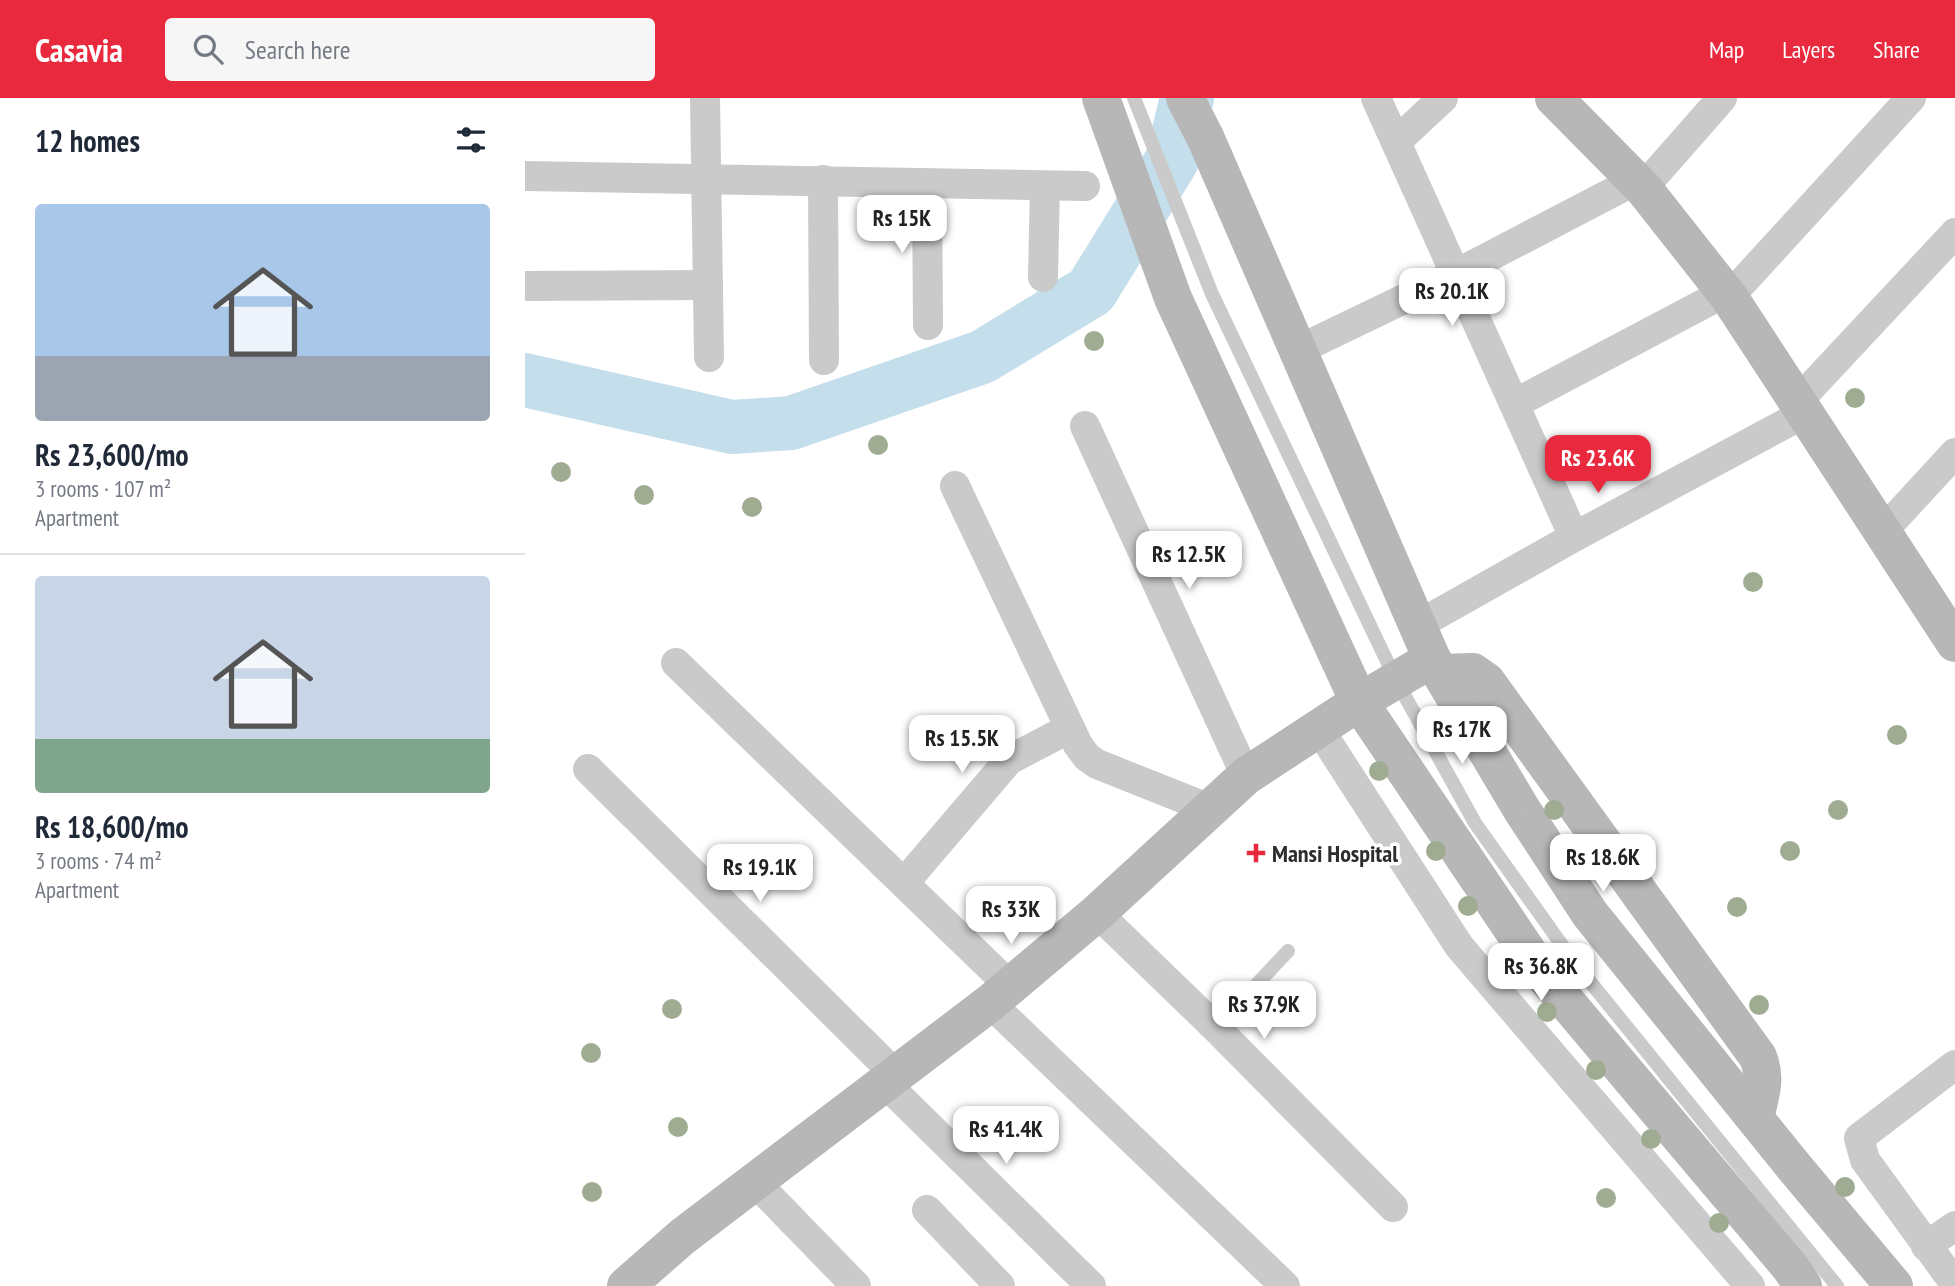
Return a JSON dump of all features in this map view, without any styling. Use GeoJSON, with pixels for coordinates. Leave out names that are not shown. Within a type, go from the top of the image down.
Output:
{"type":"FeatureCollection","features":[{"type":"Feature","properties":{"kind":"main road"},"geometry":{"type":"LineString","coordinates":[[1185,98],[1206,139],[1430,652],[1522,810],[1590,914],[1894,1286]]}},
{"type":"Feature","properties":{"kind":"main road"},"geometry":{"type":"LineString","coordinates":[[1554,98],[1639,184],[1728,295],[1955,643]]}},
{"type":"Feature","properties":{"kind":"main road"},"geometry":{"type":"LineString","coordinates":[[1114,106],[1173,298],[1359,702],[1542,973],[1796,1283]]}},
{"type":"Feature","properties":{"kind":"main road"},"geometry":{"type":"LineString","coordinates":[[626,1286],[682,1237],[1000,994],[1097,914],[1246,776],[1396,680],[1430,652]]}},
{"type":"Feature","properties":{"kind":"main road"},"geometry":{"type":"LineString","coordinates":[[1430,652],[1486,681],[1758,1057],[1764,1081],[1755,1118]]}},
{"type":"Feature","properties":{"kind":"street"},"geometry":{"type":"LineString","coordinates":[[705,98],[709,357]]}},
{"type":"Feature","properties":{"kind":"street"},"geometry":{"type":"LineString","coordinates":[[1376,98],[1574,537]]}},
{"type":"Feature","properties":{"kind":"street"},"geometry":{"type":"LineString","coordinates":[[1397,141],[1443,98]]}},
{"type":"Feature","properties":{"kind":"street"},"geometry":{"type":"LineString","coordinates":[[1298,350],[1639,184],[1722,98]]}},
{"type":"Feature","properties":{"kind":"street"},"geometry":{"type":"LineString","coordinates":[[1514,404],[1728,295],[1911,98]]}},
{"type":"Feature","properties":{"kind":"street"},"geometry":{"type":"LineString","coordinates":[[525,176],[1085,186]]}},
{"type":"Feature","properties":{"kind":"street"},"geometry":{"type":"LineString","coordinates":[[823,180],[824,360]]}},
{"type":"Feature","properties":{"kind":"street"},"geometry":{"type":"LineString","coordinates":[[927,184],[928,325]]}},
{"type":"Feature","properties":{"kind":"street"},"geometry":{"type":"LineString","coordinates":[[1043,277],[1045,186]]}},
{"type":"Feature","properties":{"kind":"street"},"geometry":{"type":"LineString","coordinates":[[1430,652],[1574,537],[1801,407],[1955,233]]}},
{"type":"Feature","properties":{"kind":"street"},"geometry":{"type":"LineString","coordinates":[[525,286],[708,285]]}},
{"type":"Feature","properties":{"kind":"street"},"geometry":{"type":"LineString","coordinates":[[1085,426],[1246,776]]}},
{"type":"Feature","properties":{"kind":"street"},"geometry":{"type":"LineString","coordinates":[[1882,532],[1955,453]]}},
{"type":"Feature","properties":{"kind":"street"},"geometry":{"type":"LineString","coordinates":[[955,486],[1083,751],[1097,764],[1210,809]]}},
{"type":"Feature","properties":{"kind":"street"},"geometry":{"type":"LineString","coordinates":[[676,663],[904,883],[1000,994],[1285,1286]]}},
{"type":"Feature","properties":{"kind":"street"},"geometry":{"type":"LineString","coordinates":[[904,883],[1009,760],[1070,728]]}},
{"type":"Feature","properties":{"kind":"street"},"geometry":{"type":"LineString","coordinates":[[1319,729],[1459,946],[1750,1286]]}},
{"type":"Feature","properties":{"kind":"street"},"geometry":{"type":"LineString","coordinates":[[588,769],[1091,1286]]}},
{"type":"Feature","properties":{"kind":"street"},"geometry":{"type":"LineString","coordinates":[[1097,914],[1216,1028],[1393,1207]]}},
{"type":"Feature","properties":{"kind":"street"},"geometry":{"type":"LineString","coordinates":[[1955,1065],[1859,1138],[1865,1160],[1955,1284]]}},
{"type":"Feature","properties":{"kind":"street"},"geometry":{"type":"LineString","coordinates":[[755,1182],[856,1286]]}},
{"type":"Feature","properties":{"kind":"street"},"geometry":{"type":"LineString","coordinates":[[927,1210],[1000,1286]]}},
{"type":"Feature","properties":{"kind":"street"},"geometry":{"type":"LineString","coordinates":[[1926,1246],[1955,1226]]}},
{"type":"Feature","properties":{"kind":"lane"},"geometry":{"type":"LineString","coordinates":[[1114,106],[1173,192],[1212,294],[1396,680],[1475,823],[1574,962],[1837,1286]]}},
{"type":"Feature","properties":{"kind":"lane"},"geometry":{"type":"LineString","coordinates":[[1216,1028],[1288,951]]}},
{"type":"Feature","properties":{"kind":"waterway"},"geometry":{"type":"LineString","coordinates":[[525,380],[732,427],[791,423],[982,357],[1091,291],[1172,160],[1187,98]]}},
{"type":"Feature","properties":{"kind":"place","name":"Mansi Hospital"},"geometry":{"type":"Point","coordinates":[1256,853]}}]}
